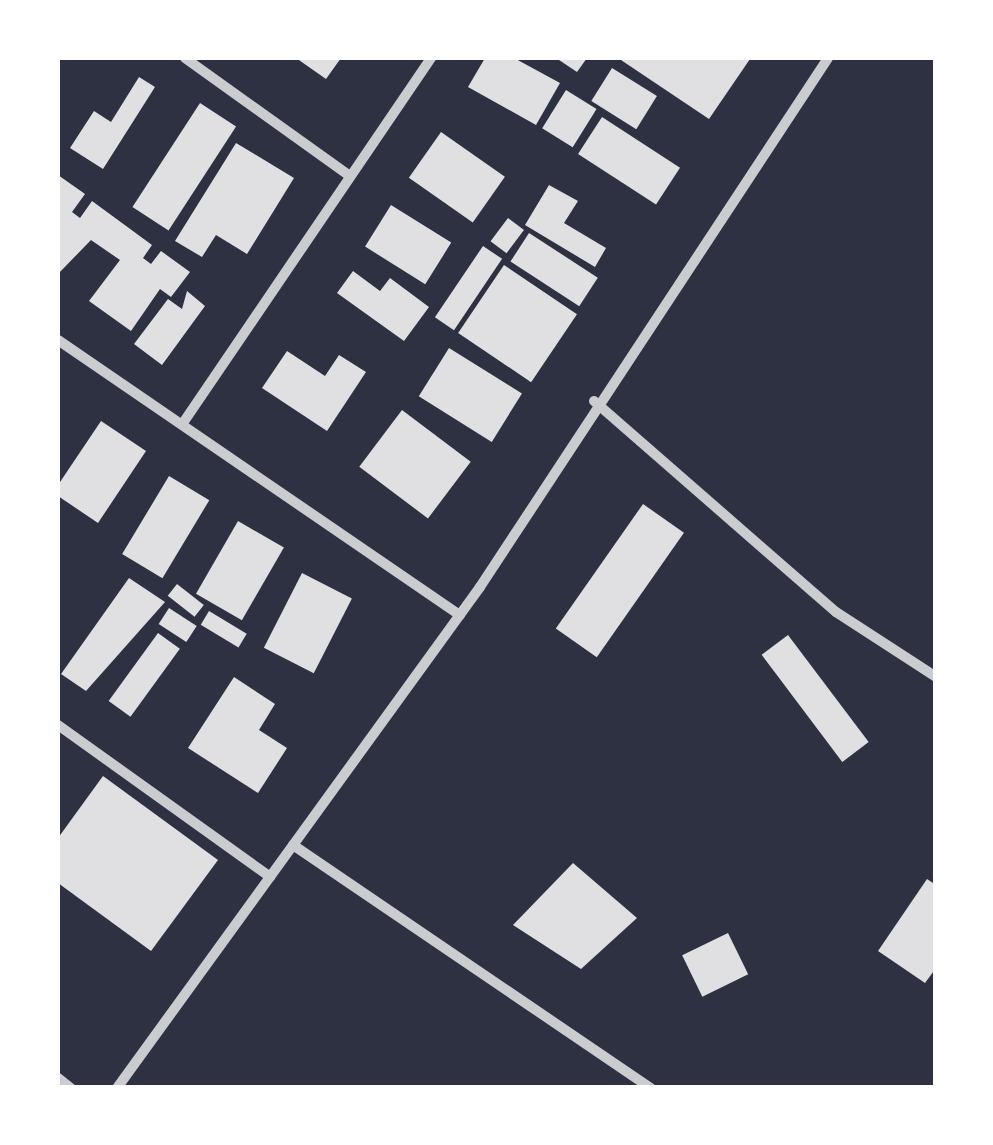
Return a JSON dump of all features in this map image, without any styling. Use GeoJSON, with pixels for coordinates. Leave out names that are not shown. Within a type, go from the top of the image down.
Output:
{"type":"FeatureCollection","features":[{"type":"Feature","properties":{"kind":"street"},"geometry":{"type":"LineString","coordinates":[[185,58],[350,176]]}},
{"type":"Feature","properties":{"kind":"street"},"geometry":{"type":"LineString","coordinates":[[184,423],[431,58]]}},
{"type":"Feature","properties":{"kind":"street"},"geometry":{"type":"LineString","coordinates":[[117,1088],[460,614],[594,401],[828,58]]}},
{"type":"Feature","properties":{"kind":"street"},"geometry":{"type":"LineString","coordinates":[[58,340],[460,614]]}},
{"type":"Feature","properties":{"kind":"street"},"geometry":{"type":"LineString","coordinates":[[594,401],[836,612],[936,677]]}},
{"type":"Feature","properties":{"kind":"street"},"geometry":{"type":"LineString","coordinates":[[58,725],[270,877]]}},
{"type":"Feature","properties":{"kind":"street"},"geometry":{"type":"LineString","coordinates":[[294,845],[651,1088]]}},
{"type":"Feature","properties":{"kind":"street"},"geometry":{"type":"LineString","coordinates":[[58,1078],[71,1088]]}},
{"type":"Feature","properties":{"kind":"building"},"geometry":{"type":"Polygon","coordinates":[[[296,58],[341,58],[326,79],[296,58]]]}},
{"type":"Feature","properties":{"kind":"building"},"geometry":{"type":"Polygon","coordinates":[[[485,58],[514,58],[560,83],[536,125],[468,87],[485,58]]]}},
{"type":"Feature","properties":{"kind":"building"},"geometry":{"type":"Polygon","coordinates":[[[556,58],[587,58],[577,72],[556,58]]]}},
{"type":"Feature","properties":{"kind":"building"},"geometry":{"type":"Polygon","coordinates":[[[618,58],[747,58],[750,59],[709,119],[618,58]]]}},
{"type":"Feature","properties":{"kind":"building"},"geometry":{"type":"Polygon","coordinates":[[[612,68],[657,96],[636,129],[591,101],[612,68]]]}},
{"type":"Feature","properties":{"kind":"building"},"geometry":{"type":"Polygon","coordinates":[[[139,77],[155,87],[103,169],[70,148],[94,111],[111,122],[139,77]]]}},
{"type":"Feature","properties":{"kind":"building"},"geometry":{"type":"Polygon","coordinates":[[[566,90],[597,109],[573,147],[542,128],[566,90]]]}},
{"type":"Feature","properties":{"kind":"building"},"geometry":{"type":"Polygon","coordinates":[[[200,103],[236,126],[169,230],[132,207],[200,103]]]}},
{"type":"Feature","properties":{"kind":"building"},"geometry":{"type":"Polygon","coordinates":[[[602,117],[680,168],[656,205],[578,154],[602,117]]]}},
{"type":"Feature","properties":{"kind":"building"},"geometry":{"type":"Polygon","coordinates":[[[441,132],[505,177],[473,223],[409,178],[441,132]]]}},
{"type":"Feature","properties":{"kind":"building"},"geometry":{"type":"Polygon","coordinates":[[[236,143],[294,178],[247,254],[216,235],[202,257],[175,241],[236,143]]]}},
{"type":"Feature","properties":{"kind":"building"},"geometry":{"type":"Polygon","coordinates":[[[58,175],[85,194],[72,212],[80,218],[92,201],[152,245],[143,258],[151,264],[161,251],[190,272],[171,297],[160,289],[131,331],[89,301],[120,260],[91,240],[58,274],[58,175]]]}},
{"type":"Feature","properties":{"kind":"building"},"geometry":{"type":"Polygon","coordinates":[[[549,185],[578,201],[564,223],[606,248],[595,267],[525,225],[549,185]]]}},
{"type":"Feature","properties":{"kind":"building"},"geometry":{"type":"Polygon","coordinates":[[[391,205],[451,243],[425,284],[365,247],[391,205]]]}},
{"type":"Feature","properties":{"kind":"building"},"geometry":{"type":"Polygon","coordinates":[[[508,218],[524,230],[507,253],[491,241],[508,218]]]}},
{"type":"Feature","properties":{"kind":"building"},"geometry":{"type":"Polygon","coordinates":[[[529,233],[598,278],[579,306],[510,262],[529,233]]]}},
{"type":"Feature","properties":{"kind":"building"},"geometry":{"type":"Polygon","coordinates":[[[483,246],[502,259],[454,330],[435,317],[483,246]]]}},
{"type":"Feature","properties":{"kind":"building"},"geometry":{"type":"Polygon","coordinates":[[[504,265],[577,314],[531,382],[458,333],[504,265]]]}},
{"type":"Feature","properties":{"kind":"building"},"geometry":{"type":"Polygon","coordinates":[[[353,271],[380,291],[390,278],[429,307],[404,341],[337,293],[353,271]]]}},
{"type":"Feature","properties":{"kind":"building"},"geometry":{"type":"Polygon","coordinates":[[[187,291],[205,306],[162,365],[134,344],[168,299],[182,309],[187,291]]]}},
{"type":"Feature","properties":{"kind":"building"},"geometry":{"type":"Polygon","coordinates":[[[449,348],[522,394],[492,442],[419,396],[449,348]]]}},
{"type":"Feature","properties":{"kind":"building"},"geometry":{"type":"Polygon","coordinates":[[[287,351],[325,376],[339,355],[366,372],[327,431],[262,388],[287,351]]]}},
{"type":"Feature","properties":{"kind":"building"},"geometry":{"type":"Polygon","coordinates":[[[402,410],[471,462],[428,518],[359,467],[402,410]]]}},
{"type":"Feature","properties":{"kind":"building"},"geometry":{"type":"Polygon","coordinates":[[[101,421],[146,451],[98,523],[58,496],[58,485],[101,421]]]}},
{"type":"Feature","properties":{"kind":"building"},"geometry":{"type":"Polygon","coordinates":[[[169,476],[209,500],[162,578],[122,554],[169,476]]]}},
{"type":"Feature","properties":{"kind":"building"},"geometry":{"type":"Polygon","coordinates":[[[643,504],[684,533],[597,657],[556,629],[643,504]]]}},
{"type":"Feature","properties":{"kind":"building"},"geometry":{"type":"Polygon","coordinates":[[[238,521],[284,548],[242,620],[196,594],[238,521]]]}},
{"type":"Feature","properties":{"kind":"building"},"geometry":{"type":"Polygon","coordinates":[[[302,573],[352,598],[314,673],[264,648],[302,573]]]}},
{"type":"Feature","properties":{"kind":"building"},"geometry":{"type":"Polygon","coordinates":[[[129,578],[165,602],[86,691],[61,674],[129,578]]]}},
{"type":"Feature","properties":{"kind":"building"},"geometry":{"type":"Polygon","coordinates":[[[177,584],[204,605],[195,617],[168,596],[177,584]]]}},
{"type":"Feature","properties":{"kind":"building"},"geometry":{"type":"Polygon","coordinates":[[[169,608],[197,626],[186,642],[159,624],[169,608]]]}},
{"type":"Feature","properties":{"kind":"building"},"geometry":{"type":"Polygon","coordinates":[[[209,611],[247,634],[238,647],[201,625],[209,611]]]}},
{"type":"Feature","properties":{"kind":"building"},"geometry":{"type":"Polygon","coordinates":[[[158,633],[180,649],[130,717],[109,701],[158,633]]]}},
{"type":"Feature","properties":{"kind":"building"},"geometry":{"type":"Polygon","coordinates":[[[788,635],[869,742],[842,762],[762,655],[788,635]]]}},
{"type":"Feature","properties":{"kind":"building"},"geometry":{"type":"Polygon","coordinates":[[[234,677],[275,704],[259,730],[287,748],[258,793],[188,748],[234,677]]]}},
{"type":"Feature","properties":{"kind":"building"},"geometry":{"type":"Polygon","coordinates":[[[103,776],[218,860],[151,951],[58,883],[58,838],[103,776]]]}},
{"type":"Feature","properties":{"kind":"building"},"geometry":{"type":"Polygon","coordinates":[[[573,863],[637,918],[581,969],[513,925],[573,863]]]}},
{"type":"Feature","properties":{"kind":"building"},"geometry":{"type":"Polygon","coordinates":[[[927,879],[936,885],[936,968],[925,983],[878,951],[927,879]]]}},
{"type":"Feature","properties":{"kind":"building"},"geometry":{"type":"Polygon","coordinates":[[[728,933],[748,974],[702,997],[682,955],[728,933]]]}}]}
